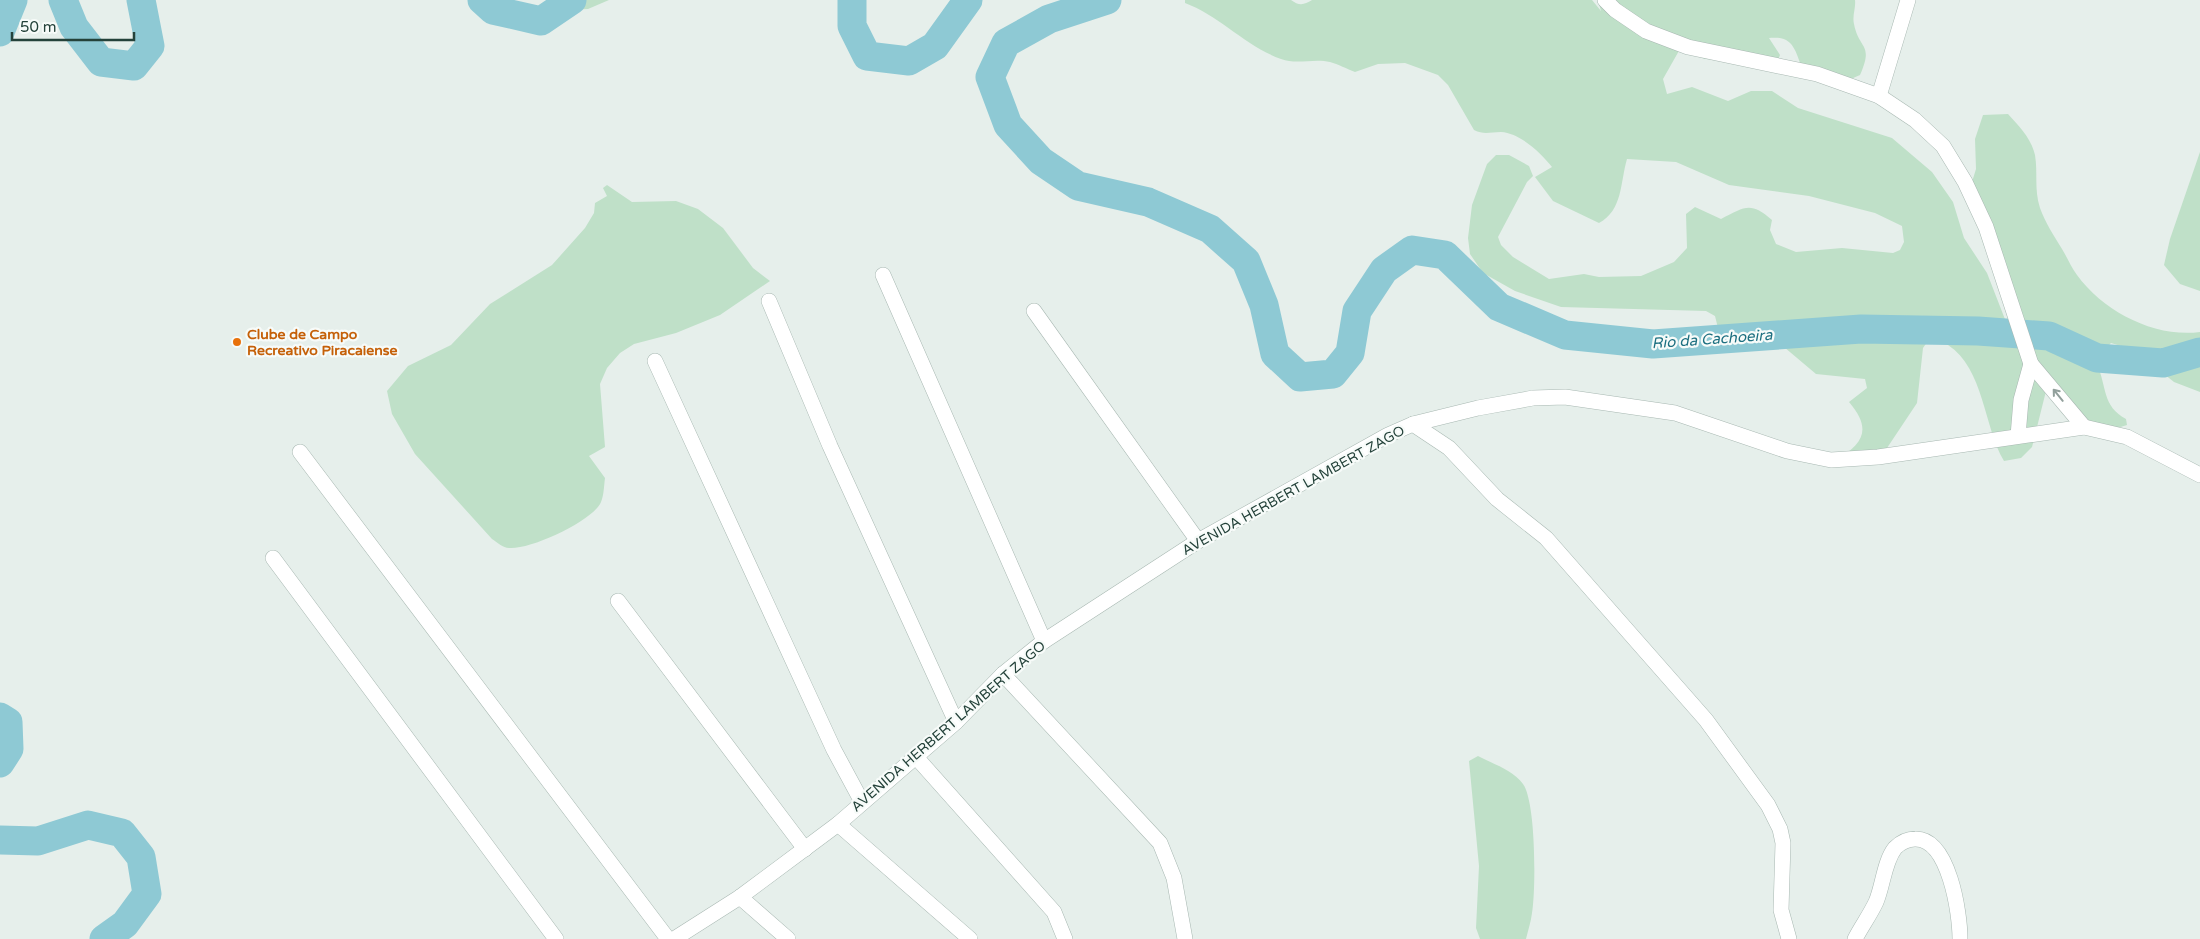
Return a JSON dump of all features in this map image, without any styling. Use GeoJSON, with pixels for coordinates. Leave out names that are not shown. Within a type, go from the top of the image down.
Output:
{"type":"FeatureCollection","features":[{"type":"Feature","properties":{"kind":"street"},"geometry":{"type":"LineString","coordinates":[[1605,0],[1615,10],[1646,31],[1688,47],[1818,74],[1879,96],[1915,120],[1943,146],[1965,182],[1986,227],[2031,364],[2084,427]]}},
{"type":"Feature","properties":{"kind":"street"},"geometry":{"type":"LineString","coordinates":[[1879,96],[1908,0]]}},
{"type":"Feature","properties":{"kind":"street"},"geometry":{"type":"LineString","coordinates":[[883,275],[1044,641]]}},
{"type":"Feature","properties":{"kind":"street"},"geometry":{"type":"LineString","coordinates":[[769,301],[830,446],[956,722]]}},
{"type":"Feature","properties":{"kind":"street"},"geometry":{"type":"LineString","coordinates":[[1034,311],[1198,541]]}},
{"type":"Feature","properties":{"kind":"street"},"geometry":{"type":"LineString","coordinates":[[655,361],[834,750],[862,802]]}},
{"type":"Feature","properties":{"kind":"street"},"geometry":{"type":"LineString","coordinates":[[2018,436],[2021,400],[2031,364]]}},
{"type":"Feature","properties":{"kind":"street","name":"AVENIDA HERBERT LAMBERT ZAGO"},"geometry":{"type":"LineString","coordinates":[[675,938],[740,897],[838,824],[956,722],[1003,674],[1044,641],[1198,541],[1379,440],[1413,424],[1478,408],[1533,398],[1565,397],[1674,413],[1787,451],[1831,460],[1878,457],[2084,427],[2127,437],[2200,475]]}},
{"type":"Feature","properties":{"kind":"street"},"geometry":{"type":"LineString","coordinates":[[1413,424],[1450,448],[1497,498],[1546,538],[1706,720],[1768,805],[1780,829],[1783,843],[1781,910],[1789,939]]}},
{"type":"Feature","properties":{"kind":"street"},"geometry":{"type":"LineString","coordinates":[[300,452],[675,938]]}},
{"type":"Feature","properties":{"kind":"street"},"geometry":{"type":"LineString","coordinates":[[273,558],[556,939]]}},
{"type":"Feature","properties":{"kind":"street"},"geometry":{"type":"LineString","coordinates":[[618,601],[804,850]]}},
{"type":"Feature","properties":{"kind":"street"},"geometry":{"type":"LineString","coordinates":[[1003,674],[1160,843],[1174,878],[1185,939]]}},
{"type":"Feature","properties":{"kind":"street"},"geometry":{"type":"LineString","coordinates":[[916,757],[1054,912],[1065,939]]}},
{"type":"Feature","properties":{"kind":"street"},"geometry":{"type":"LineString","coordinates":[[838,824],[970,939]]}},
{"type":"Feature","properties":{"kind":"street"},"geometry":{"type":"LineString","coordinates":[[1855,939],[1875,903],[1896,847],[1907,839],[1923,839],[1931,843],[1942,860],[1959,913],[1960,939]]}},
{"type":"Feature","properties":{"kind":"street"},"geometry":{"type":"LineString","coordinates":[[740,897],[788,939]]}},
{"type":"Feature","properties":{"kind":"green space"},"geometry":{"type":"Polygon","coordinates":[[[555,0],[609,0],[588,9],[568,10],[555,0]]]}},
{"type":"Feature","properties":{"kind":"green space"},"geometry":{"type":"Polygon","coordinates":[[[1185,0],[1291,0],[1302,4],[1312,0],[1592,0],[1601,11],[1598,0],[1855,0],[1854,24],[1866,52],[1860,75],[1844,82],[1804,73],[1796,52],[1789,42],[1784,39],[1769,38],[1780,55],[1777,63],[1705,59],[1680,49],[1663,79],[1667,94],[1692,87],[1728,101],[1751,91],[1772,91],[1798,108],[1892,138],[1932,172],[1953,202],[1964,238],[1987,273],[2015,345],[2028,361],[1972,182],[1976,169],[1975,139],[1983,115],[2008,114],[2031,143],[2036,162],[2037,194],[2040,208],[2047,224],[2075,272],[2101,300],[2132,320],[2166,331],[2200,332],[2200,392],[2174,382],[2134,350],[2111,343],[2105,349],[2102,371],[2097,364],[2109,402],[2118,414],[2126,419],[2127,425],[2102,429],[2091,426],[2073,416],[2046,391],[2032,447],[2021,458],[2004,461],[1997,447],[1982,399],[1969,368],[1960,355],[1946,344],[1930,338],[1923,348],[1917,403],[1885,451],[1836,460],[1853,448],[1862,435],[1861,420],[1849,402],[1867,388],[1865,379],[1816,374],[1784,347],[1718,328],[1715,316],[1706,311],[1561,307],[1515,291],[1483,273],[1470,254],[1468,238],[1472,205],[1487,164],[1496,155],[1509,155],[1529,166],[1533,176],[1527,182],[1498,237],[1501,245],[1513,257],[1549,279],[1584,274],[1599,277],[1641,276],[1674,262],[1687,248],[1686,214],[1695,207],[1721,219],[1742,209],[1753,208],[1758,210],[1772,220],[1770,230],[1776,244],[1796,252],[1842,248],[1893,253],[1900,250],[1904,242],[1902,226],[1875,213],[1809,196],[1729,185],[1676,162],[1627,159],[1617,203],[1607,218],[1599,223],[1553,201],[1535,177],[1552,167],[1530,145],[1508,133],[1484,133],[1474,130],[1448,85],[1438,75],[1405,63],[1378,64],[1355,72],[1324,61],[1287,61],[1256,47],[1210,15],[1185,3],[1185,0]]]}},
{"type":"Feature","properties":{"kind":"green space"},"geometry":{"type":"Polygon","coordinates":[[[2200,152],[2200,291],[2180,284],[2164,265],[2170,239],[2200,152]]]}},
{"type":"Feature","properties":{"kind":"green space"},"geometry":{"type":"Polygon","coordinates":[[[607,185],[632,202],[676,201],[698,209],[723,228],[753,268],[770,281],[720,315],[676,333],[634,344],[620,353],[607,368],[600,384],[605,447],[589,456],[605,478],[601,502],[596,510],[560,533],[531,544],[507,548],[492,539],[415,454],[392,414],[387,391],[408,366],[451,345],[490,304],[552,265],[585,228],[594,213],[595,203],[607,196],[603,188],[607,185]]]}},
{"type":"Feature","properties":{"kind":"green space"},"geometry":{"type":"Polygon","coordinates":[[[1478,756],[1514,775],[1523,784],[1527,794],[1533,826],[1534,885],[1532,913],[1526,939],[1480,939],[1476,928],[1479,866],[1469,761],[1478,756]]]}},
{"type":"Feature","properties":{"kind":"waterway","name":"Rio da Cachoeira"},"geometry":{"type":"LineString","coordinates":[[0,32],[13,0]]}},
{"type":"Feature","properties":{"kind":"waterway","name":"Rio da Cachoeira"},"geometry":{"type":"LineString","coordinates":[[63,0],[74,27],[101,62],[134,66],[150,46],[141,0]]}},
{"type":"Feature","properties":{"kind":"waterway","name":"Rio da Cachoeira"},"geometry":{"type":"LineString","coordinates":[[482,0],[493,10],[541,21],[572,0]]}},
{"type":"Feature","properties":{"kind":"waterway","name":"Rio da Cachoeira"},"geometry":{"type":"LineString","coordinates":[[852,0],[852,26],[867,56],[909,61],[935,46],[968,0]]}},
{"type":"Feature","properties":{"kind":"waterway","name":"Rio da Cachoeira"},"geometry":{"type":"LineString","coordinates":[[1107,0],[1049,19],[1006,43],[990,77],[1008,125],[1041,161],[1078,186],[1148,202],[1210,229],[1246,261],[1264,305],[1275,354],[1300,377],[1333,374],[1350,353],[1357,311],[1384,270],[1412,250],[1445,255],[1499,307],[1565,335],[1653,344],[1861,329],[1978,331],[2049,336],[2097,358],[2163,363],[2200,352]]}},
{"type":"Feature","properties":{"kind":"waterway","name":"Rio da Cachoeira"},"geometry":{"type":"LineString","coordinates":[[0,717],[8,722],[9,749],[0,763]]}},
{"type":"Feature","properties":{"kind":"waterway","name":"Rio da Cachoeira"},"geometry":{"type":"LineString","coordinates":[[0,840],[38,841],[88,825],[122,833],[141,857],[147,894],[125,924],[104,939]]}},
{"type":"Feature","properties":{"kind":"place","name":"Clube de Campo Recreativo Piracaiense"},"geometry":{"type":"Point","coordinates":[237,342]}}]}
